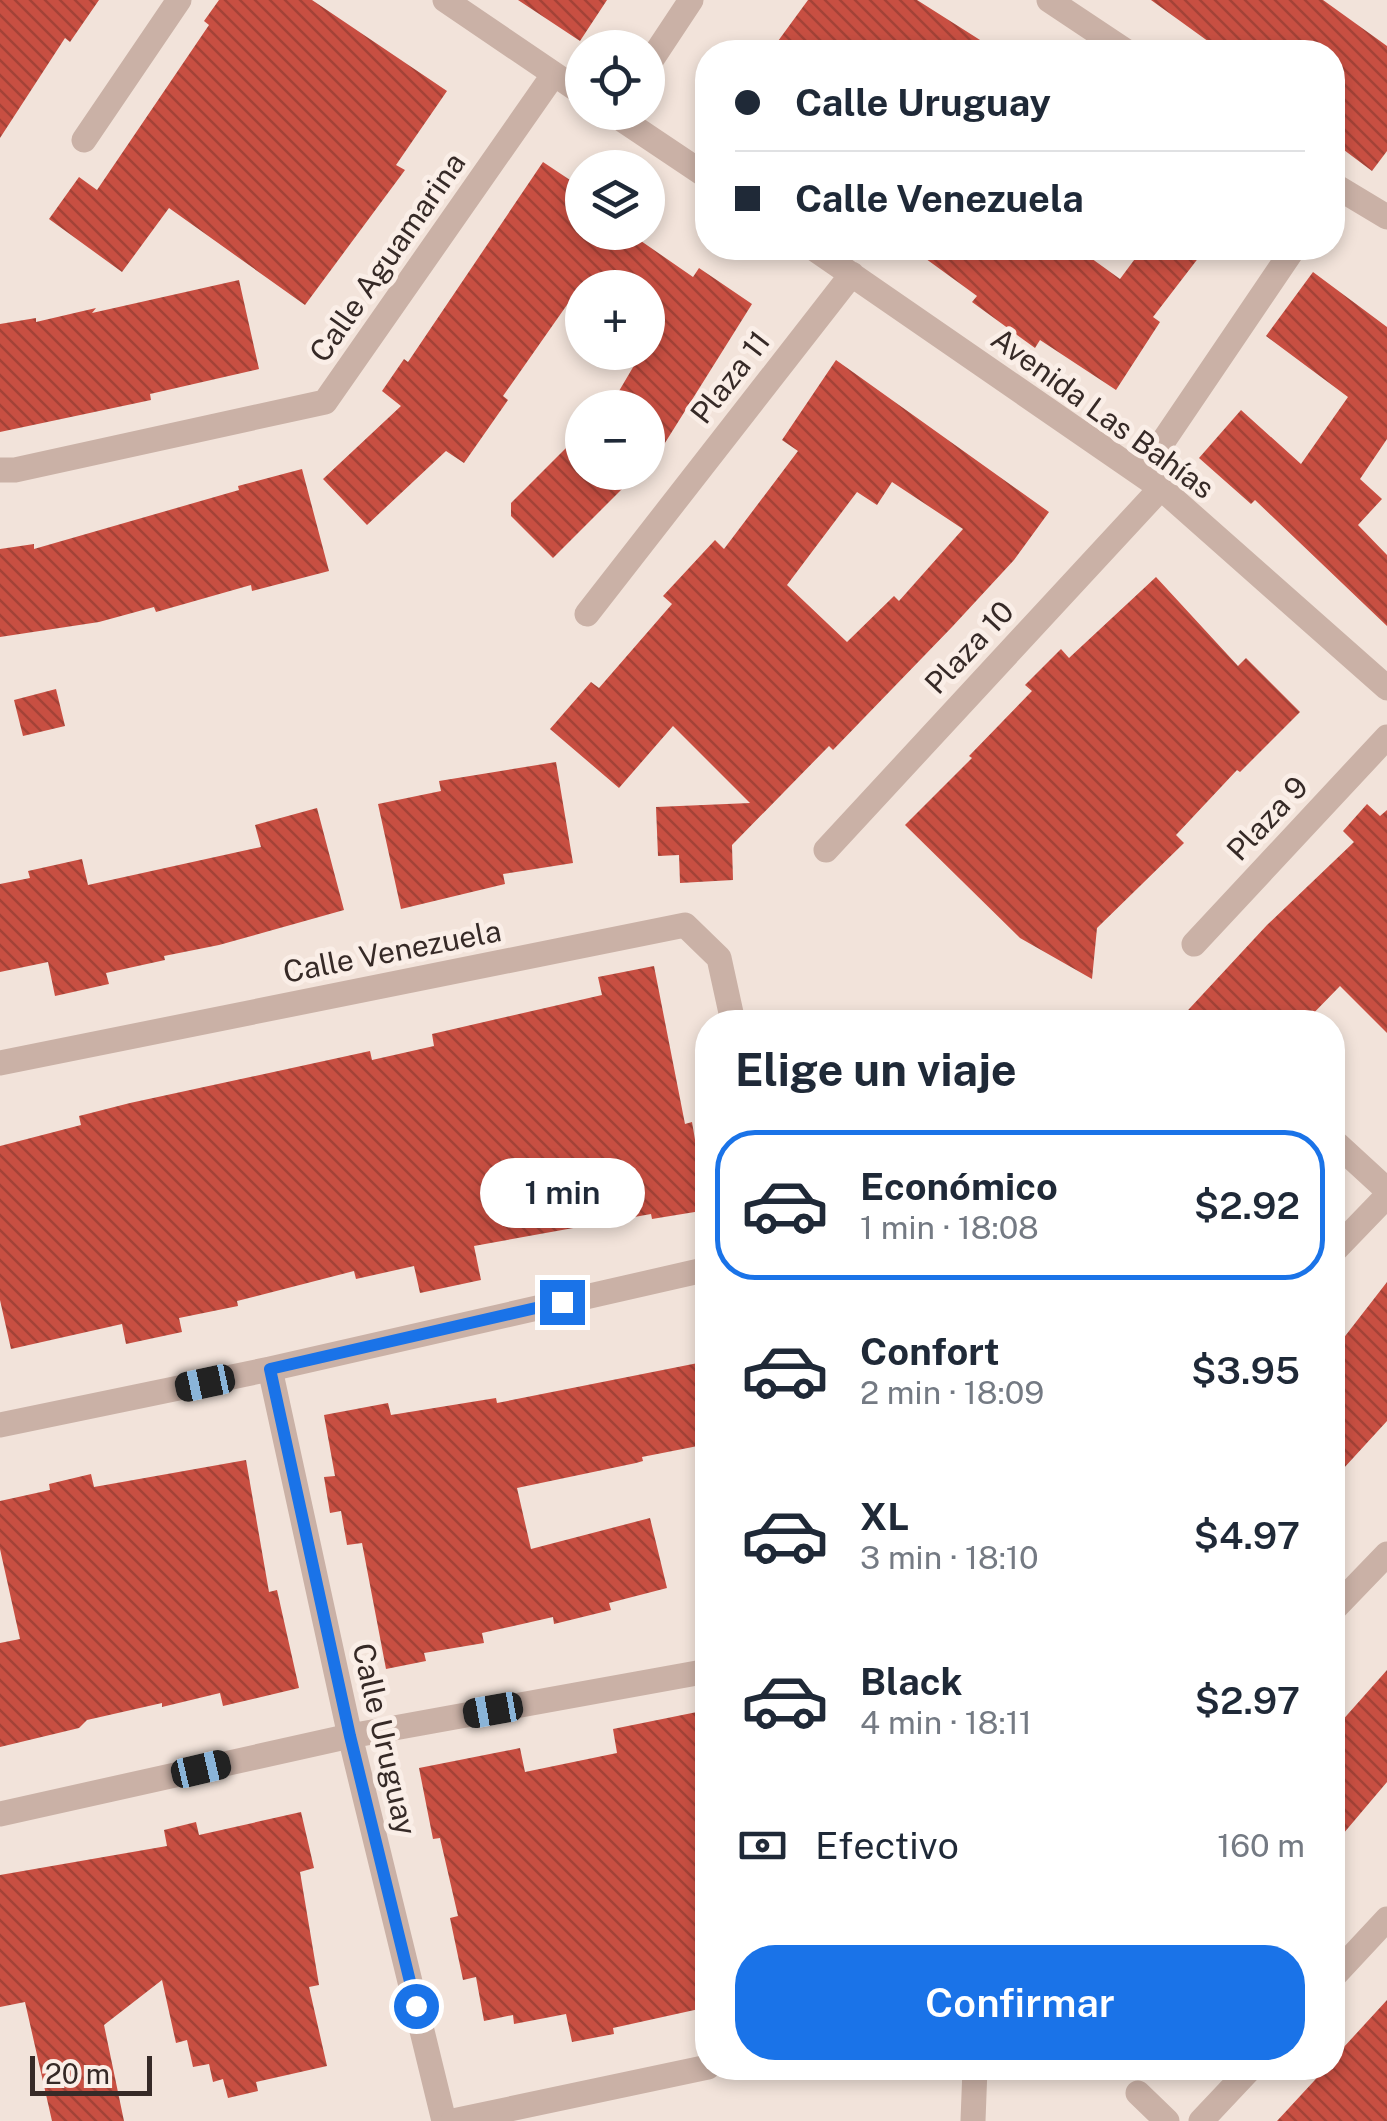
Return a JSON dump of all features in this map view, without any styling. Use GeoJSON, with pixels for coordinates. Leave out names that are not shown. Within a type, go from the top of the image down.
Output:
{"type":"FeatureCollection","features":[{"type":"Feature","properties":{"kind":"street"},"geometry":{"type":"LineString","coordinates":[[84,140],[178,0]]}},
{"type":"Feature","properties":{"kind":"street"},"geometry":{"type":"LineString","coordinates":[[445,0],[565,81]]}},
{"type":"Feature","properties":{"kind":"street"},"geometry":{"type":"LineString","coordinates":[[665,39],[691,0]]}},
{"type":"Feature","properties":{"kind":"street"},"geometry":{"type":"LineString","coordinates":[[1049,0],[1109,40]]}},
{"type":"Feature","properties":{"kind":"street","name":"Calle Aguamarina"},"geometry":{"type":"LineString","coordinates":[[0,470],[325,402],[554,74]]}},
{"type":"Feature","properties":{"kind":"street"},"geometry":{"type":"LineString","coordinates":[[639,130],[695,168]]}},
{"type":"Feature","properties":{"kind":"street"},"geometry":{"type":"LineString","coordinates":[[1345,193],[1387,217]]}},
{"type":"Feature","properties":{"kind":"street","name":"Avenida Las Bahías"},"geometry":{"type":"LineString","coordinates":[[831,260],[1151,481],[1387,688]]}},
{"type":"Feature","properties":{"kind":"street","name":"Plaza 10"},"geometry":{"type":"LineString","coordinates":[[826,850],[1151,481],[1287,260]]}},
{"type":"Feature","properties":{"kind":"street","name":"Plaza 11"},"geometry":{"type":"LineString","coordinates":[[587,614],[852,274]]}},
{"type":"Feature","properties":{"kind":"street","name":"Plaza 9"},"geometry":{"type":"LineString","coordinates":[[1194,944],[1387,737]]}},
{"type":"Feature","properties":{"kind":"street","name":"Calle Venezuela"},"geometry":{"type":"LineString","coordinates":[[0,1063],[686,925],[719,958],[730,1010]]}},
{"type":"Feature","properties":{"kind":"street"},"geometry":{"type":"LineString","coordinates":[[1345,1152],[1387,1193],[1345,1238]]}},
{"type":"Feature","properties":{"kind":"street"},"geometry":{"type":"LineString","coordinates":[[0,1426],[695,1272]]}},
{"type":"Feature","properties":{"kind":"street","name":"Calle Uruguay"},"geometry":{"type":"LineString","coordinates":[[270,1369],[350,1736],[444,2121]]}},
{"type":"Feature","properties":{"kind":"street"},"geometry":{"type":"LineString","coordinates":[[1345,1598],[1387,1554]]}},
{"type":"Feature","properties":{"kind":"street"},"geometry":{"type":"LineString","coordinates":[[0,1814],[350,1736],[695,1673]]}},
{"type":"Feature","properties":{"kind":"street"},"geometry":{"type":"LineString","coordinates":[[1345,1964],[1387,1919]]}},
{"type":"Feature","properties":{"kind":"street"},"geometry":{"type":"LineString","coordinates":[[453,2121],[695,2070]]}},
{"type":"Feature","properties":{"kind":"street"},"geometry":{"type":"LineString","coordinates":[[973,2121],[975,2080]]}},
{"type":"Feature","properties":{"kind":"street"},"geometry":{"type":"LineString","coordinates":[[1202,2121],[1239,2080]]}},
{"type":"Feature","properties":{"kind":"street"},"geometry":{"type":"LineString","coordinates":[[1138,2093],[1167,2121]]}},
{"type":"Feature","properties":{"kind":"building"},"geometry":{"type":"Polygon","coordinates":[[[0,0],[99,0],[70,42],[65,38],[0,138],[0,0]]]}},
{"type":"Feature","properties":{"kind":"building"},"geometry":{"type":"Polygon","coordinates":[[[219,0],[312,0],[447,91],[396,165],[405,170],[305,305],[169,208],[122,272],[49,219],[79,177],[97,190],[209,25],[204,21],[219,0]]]}},
{"type":"Feature","properties":{"kind":"building"},"geometry":{"type":"Polygon","coordinates":[[[518,0],[607,0],[587,30],[565,31],[518,0]]]}},
{"type":"Feature","properties":{"kind":"building"},"geometry":{"type":"Polygon","coordinates":[[[808,0],[917,0],[980,40],[779,40],[808,0]]]}},
{"type":"Feature","properties":{"kind":"building"},"geometry":{"type":"Polygon","coordinates":[[[1151,0],[1323,0],[1387,46],[1387,151],[1372,171],[1345,151],[1345,40],[1206,40],[1151,0]]]}},
{"type":"Feature","properties":{"kind":"building"},"geometry":{"type":"Polygon","coordinates":[[[543,162],[565,177],[565,250],[654,250],[693,277],[699,268],[752,304],[665,443],[665,390],[620,390],[631,370],[665,370],[665,270],[565,270],[565,308],[503,396],[508,400],[464,463],[446,451],[367,525],[323,479],[401,406],[382,391],[404,359],[408,362],[543,162]]]}},
{"type":"Feature","properties":{"kind":"building"},"geometry":{"type":"Polygon","coordinates":[[[928,260],[1094,260],[1120,279],[1134,260],[1197,260],[1153,317],[1160,322],[1116,390],[1040,340],[1035,348],[972,302],[977,296],[928,260]]]}},
{"type":"Feature","properties":{"kind":"building"},"geometry":{"type":"Polygon","coordinates":[[[1313,272],[1387,327],[1387,439],[1360,479],[1382,499],[1358,525],[1387,555],[1387,626],[1255,500],[1251,504],[1199,458],[1241,410],[1301,464],[1348,397],[1266,336],[1313,272]]]}},
{"type":"Feature","properties":{"kind":"building"},"geometry":{"type":"Polygon","coordinates":[[[239,280],[259,369],[150,394],[151,400],[0,432],[0,324],[36,318],[36,322],[96,308],[92,313],[239,280]]]}},
{"type":"Feature","properties":{"kind":"building"},"geometry":{"type":"Polygon","coordinates":[[[836,360],[1049,512],[1014,560],[952,627],[833,750],[829,746],[732,845],[733,880],[680,883],[679,855],[658,856],[656,807],[750,803],[673,726],[619,788],[550,729],[591,682],[599,688],[672,604],[663,596],[715,540],[724,549],[798,451],[782,440],[836,360]],[[892,482],[877,505],[857,492],[787,585],[847,642],[894,596],[899,601],[963,529],[892,482]]]}},
{"type":"Feature","properties":{"kind":"building"},"geometry":{"type":"Polygon","coordinates":[[[565,449],[565,490],[621,490],[553,558],[511,516],[511,503],[565,449]]]}},
{"type":"Feature","properties":{"kind":"building"},"geometry":{"type":"Polygon","coordinates":[[[302,469],[329,571],[252,591],[251,585],[156,612],[154,607],[99,622],[0,637],[0,549],[34,544],[34,549],[302,469]]]}},
{"type":"Feature","properties":{"kind":"building"},"geometry":{"type":"Polygon","coordinates":[[[1156,577],[1238,666],[1246,658],[1300,712],[1240,772],[1237,770],[1176,835],[1184,843],[1097,928],[1092,979],[1020,938],[905,825],[1032,691],[1025,685],[1061,649],[1069,658],[1156,577]]]}},
{"type":"Feature","properties":{"kind":"building"},"geometry":{"type":"Polygon","coordinates":[[[56,689],[65,726],[23,736],[14,700],[56,689]]]}},
{"type":"Feature","properties":{"kind":"building"},"geometry":{"type":"Polygon","coordinates":[[[556,762],[573,863],[503,874],[505,884],[401,909],[378,804],[441,791],[439,781],[556,762]]]}},
{"type":"Feature","properties":{"kind":"building"},"geometry":{"type":"Polygon","coordinates":[[[1367,804],[1380,816],[1387,810],[1387,1033],[1340,986],[1317,1010],[1188,1010],[1267,925],[1354,842],[1343,831],[1367,804]]]}},
{"type":"Feature","properties":{"kind":"building"},"geometry":{"type":"Polygon","coordinates":[[[317,808],[344,910],[106,973],[109,984],[55,996],[48,962],[0,972],[0,884],[30,878],[28,871],[82,859],[88,885],[261,847],[255,825],[317,808]]]}},
{"type":"Feature","properties":{"kind":"building"},"geometry":{"type":"Polygon","coordinates":[[[654,966],[685,1124],[692,1122],[695,1140],[695,1212],[652,1219],[651,1214],[474,1246],[481,1280],[420,1293],[414,1266],[356,1279],[354,1271],[237,1301],[238,1306],[179,1318],[182,1332],[126,1344],[122,1324],[11,1349],[0,1300],[0,1146],[81,1125],[79,1116],[130,1103],[370,1051],[372,1060],[434,1046],[432,1034],[602,995],[598,977],[654,966]]]}},
{"type":"Feature","properties":{"kind":"building"},"geometry":{"type":"Polygon","coordinates":[[[1387,1282],[1387,1421],[1345,1467],[1345,1336],[1387,1282]]]}},
{"type":"Feature","properties":{"kind":"building"},"geometry":{"type":"Polygon","coordinates":[[[695,1364],[695,1447],[517,1488],[531,1549],[650,1518],[667,1588],[609,1603],[611,1610],[554,1624],[553,1617],[482,1633],[484,1643],[424,1653],[426,1661],[386,1669],[362,1543],[347,1545],[341,1511],[330,1513],[324,1477],[335,1476],[324,1415],[388,1403],[391,1415],[496,1398],[497,1403],[695,1364]]]}},
{"type":"Feature","properties":{"kind":"building"},"geometry":{"type":"Polygon","coordinates":[[[246,1460],[269,1592],[277,1590],[299,1688],[223,1706],[220,1693],[162,1707],[162,1703],[87,1720],[79,1728],[0,1747],[0,1643],[20,1639],[0,1549],[0,1501],[50,1490],[49,1484],[91,1474],[94,1487],[246,1460]]]}},
{"type":"Feature","properties":{"kind":"building"},"geometry":{"type":"Polygon","coordinates":[[[1387,1670],[1387,1782],[1345,1832],[1345,1717],[1387,1670]]]}},
{"type":"Feature","properties":{"kind":"building"},"geometry":{"type":"Polygon","coordinates":[[[695,1712],[695,2010],[613,2028],[614,2034],[572,2042],[566,2014],[514,2024],[513,2015],[484,2021],[476,1977],[463,1980],[450,1918],[458,1916],[440,1838],[433,1839],[419,1768],[520,1748],[525,1772],[617,1753],[613,1729],[695,1712]]]}},
{"type":"Feature","properties":{"kind":"building"},"geometry":{"type":"Polygon","coordinates":[[[301,1812],[314,1868],[300,1872],[319,1985],[309,1987],[327,2066],[256,2082],[258,2091],[228,2098],[223,2079],[213,2082],[209,2064],[193,2067],[187,2040],[176,2043],[162,1980],[104,2025],[124,2121],[52,2121],[25,2002],[0,2007],[0,1875],[167,1846],[164,1830],[196,1822],[199,1835],[301,1812]]]}},
{"type":"Feature","properties":{"kind":"building"},"geometry":{"type":"Polygon","coordinates":[[[1387,2000],[1387,2121],[1277,2121],[1315,2080],[1345,2080],[1345,2046],[1387,2000]]]}},
{"type":"Feature","properties":{"kind":"route"},"geometry":{"type":"LineString","coordinates":[[416,2006],[350,1736],[270,1369],[562,1302]]}}]}
